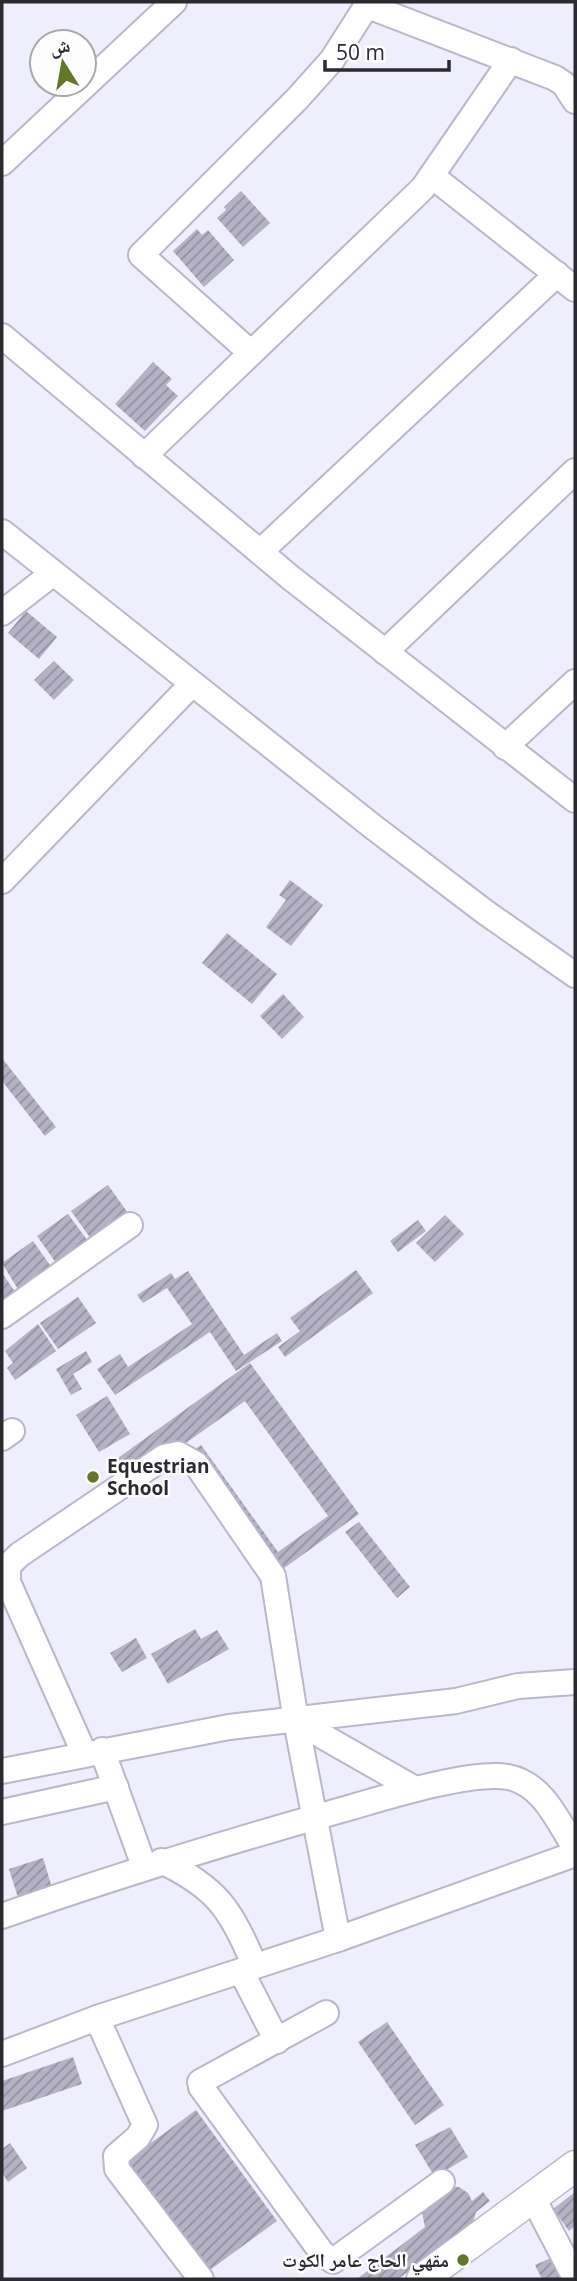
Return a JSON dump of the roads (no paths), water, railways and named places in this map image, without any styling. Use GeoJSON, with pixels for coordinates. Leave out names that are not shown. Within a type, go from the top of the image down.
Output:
{"type":"FeatureCollection","features":[{"type":"Feature","properties":{"kind":"main road"},"geometry":{"type":"LineString","coordinates":[[427,2277],[575,2166]]}},
{"type":"Feature","properties":{"kind":"street"},"geometry":{"type":"LineString","coordinates":[[2,163],[174,2]]}},
{"type":"Feature","properties":{"kind":"street"},"geometry":{"type":"LineString","coordinates":[[250,352],[141,254],[297,99],[332,60],[368,4],[555,78],[564,84],[575,101]]}},
{"type":"Feature","properties":{"kind":"street"},"geometry":{"type":"LineString","coordinates":[[144,456],[410,201],[432,176],[511,60]]}},
{"type":"Feature","properties":{"kind":"street"},"geometry":{"type":"LineString","coordinates":[[260,552],[566,282],[432,176]]}},
{"type":"Feature","properties":{"kind":"street"},"geometry":{"type":"LineString","coordinates":[[3,341],[260,552],[575,800]]}},
{"type":"Feature","properties":{"kind":"street"},"geometry":{"type":"LineString","coordinates":[[385,652],[575,471]]}},
{"type":"Feature","properties":{"kind":"street"},"geometry":{"type":"LineString","coordinates":[[2,532],[474,904],[575,975]]}},
{"type":"Feature","properties":{"kind":"street"},"geometry":{"type":"LineString","coordinates":[[2,613],[52,574]]}},
{"type":"Feature","properties":{"kind":"street"},"geometry":{"type":"LineString","coordinates":[[505,747],[575,682]]}},
{"type":"Feature","properties":{"kind":"street"},"geometry":{"type":"LineString","coordinates":[[2,881],[192,684]]}},
{"type":"Feature","properties":{"kind":"street"},"geometry":{"type":"LineString","coordinates":[[2,1316],[130,1225]]}},
{"type":"Feature","properties":{"kind":"street"},"geometry":{"type":"LineString","coordinates":[[276,2041],[220,1899],[196,1878],[152,1864],[116,1787],[93,1751],[8,1582],[8,1566],[19,1555],[164,1458],[178,1454],[196,1464],[273,1576],[296,1721],[338,1939]]}},
{"type":"Feature","properties":{"kind":"street"},"geometry":{"type":"LineString","coordinates":[[2,1771],[93,1751],[229,1727],[456,1701],[518,1686],[575,1682]]}},
{"type":"Feature","properties":{"kind":"street"},"geometry":{"type":"LineString","coordinates":[[296,1721],[415,1789]]}},
{"type":"Feature","properties":{"kind":"street"},"geometry":{"type":"LineString","coordinates":[[2,1916],[152,1864],[314,1817],[415,1789],[483,1777],[509,1777],[537,1789],[575,1847]]}},
{"type":"Feature","properties":{"kind":"street"},"geometry":{"type":"LineString","coordinates":[[2,1812],[116,1787]]}},
{"type":"Feature","properties":{"kind":"street"},"geometry":{"type":"LineString","coordinates":[[2,2054],[97,2018],[338,1939],[575,1854]]}},
{"type":"Feature","properties":{"kind":"street"},"geometry":{"type":"LineString","coordinates":[[326,2013],[201,2082],[201,2087],[328,2258],[338,2260],[442,2182]]}},
{"type":"Feature","properties":{"kind":"street"},"geometry":{"type":"LineString","coordinates":[[97,2018],[145,2125],[138,2137],[116,2156],[117,2169],[201,2279]]}},
{"type":"Feature","properties":{"kind":"street"},"geometry":{"type":"LineString","coordinates":[[533,2198],[575,2278]]}},
{"type":"Feature","properties":{"kind":"place","name":"Equestrian School"},"geometry":{"type":"Point","coordinates":[93,1477]}},
{"type":"Feature","properties":{"kind":"place","name":"مقهي الحاج عامر الكوت"},"geometry":{"type":"Point","coordinates":[463,2260]}}]}
